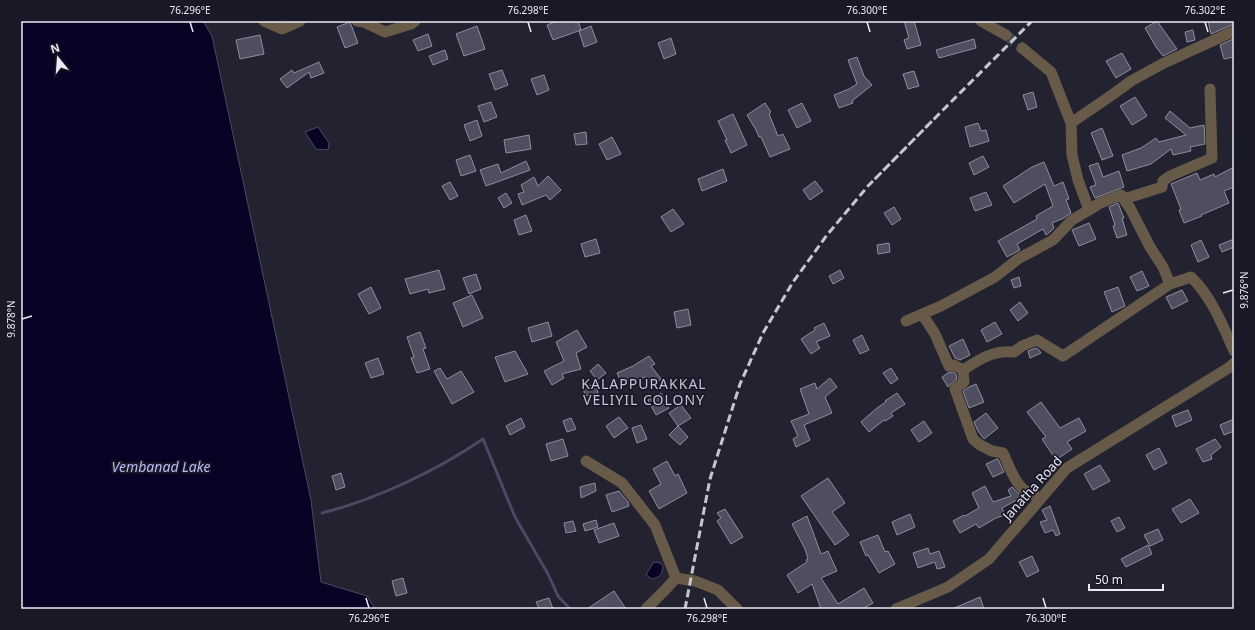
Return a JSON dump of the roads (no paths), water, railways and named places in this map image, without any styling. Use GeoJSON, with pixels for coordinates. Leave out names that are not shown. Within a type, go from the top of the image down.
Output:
{"type":"FeatureCollection","features":[{"type":"Feature","properties":{"kind":"street"},"geometry":{"type":"LineString","coordinates":[[264,21],[282,28],[300,21]]}},
{"type":"Feature","properties":{"kind":"street"},"geometry":{"type":"LineString","coordinates":[[357,21],[364,22],[385,32],[411,24],[415,21]]}},
{"type":"Feature","properties":{"kind":"street"},"geometry":{"type":"LineString","coordinates":[[981,21],[1006,35]]}},
{"type":"Feature","properties":{"kind":"street"},"geometry":{"type":"LineString","coordinates":[[1071,123],[1130,81],[1162,64],[1234,31]]}},
{"type":"Feature","properties":{"kind":"street"},"geometry":{"type":"LineString","coordinates":[[1022,48],[1051,72],[1071,123],[1072,155],[1078,180],[1089,210]]}},
{"type":"Feature","properties":{"kind":"street"},"geometry":{"type":"LineString","coordinates":[[1124,199],[1162,187],[1163,181],[1170,176],[1212,158],[1210,88]]}},
{"type":"Feature","properties":{"kind":"street"},"geometry":{"type":"LineString","coordinates":[[906,321],[941,306],[995,277],[1018,259],[1053,240],[1072,220],[1100,203],[1121,195],[1130,208],[1150,248],[1164,267],[1170,284]]}},
{"type":"Feature","properties":{"kind":"street"},"geometry":{"type":"LineString","coordinates":[[963,370],[986,356],[1004,351],[1014,352],[1022,346],[1037,340],[1063,356],[1170,284],[1191,276],[1200,285],[1211,304],[1234,351]]}},
{"type":"Feature","properties":{"kind":"street"},"geometry":{"type":"LineString","coordinates":[[922,314],[935,334],[949,366],[954,365],[963,370]]}},
{"type":"Feature","properties":{"kind":"street","name":"Janatha Road"},"geometry":{"type":"LineString","coordinates":[[896,609],[948,587],[989,559],[1066,468],[1230,367],[1234,363]]}},
{"type":"Feature","properties":{"kind":"street"},"geometry":{"type":"LineString","coordinates":[[963,370],[964,382],[955,389],[973,439],[980,445],[992,451],[1003,453],[1019,484],[1025,490],[1041,498]]}},
{"type":"Feature","properties":{"kind":"street"},"geometry":{"type":"LineString","coordinates":[[586,461],[622,483],[655,525],[676,578]]}},
{"type":"Feature","properties":{"kind":"street"},"geometry":{"type":"LineString","coordinates":[[646,609],[676,578]]}},
{"type":"Feature","properties":{"kind":"street"},"geometry":{"type":"LineString","coordinates":[[676,578],[695,581],[718,590],[737,609]]}},
{"type":"Feature","properties":{"kind":"water","name":"Vembanad Lake"},"geometry":{"type":"Polygon","coordinates":[[[21,21],[203,21],[212,36],[311,500],[321,582],[367,596],[375,609],[21,609],[21,21]]]}},
{"type":"Feature","properties":{"kind":"water"},"geometry":{"type":"Polygon","coordinates":[[[318,127],[329,143],[328,150],[316,149],[305,132],[318,127]]]}},
{"type":"Feature","properties":{"kind":"water"},"geometry":{"type":"Polygon","coordinates":[[[657,562],[663,566],[662,572],[659,576],[652,579],[646,575],[653,563],[657,562]]]}},
{"type":"Feature","properties":{"kind":"waterway"},"geometry":{"type":"LineString","coordinates":[[322,513],[364,500],[406,483],[446,462],[483,439],[515,517],[548,574],[558,596],[570,609]]}},
{"type":"Feature","properties":{"kind":"tunnel"},"geometry":{"type":"LineString","coordinates":[[1006,35],[1022,48]]}},
{"type":"Feature","properties":{"kind":"railway"},"geometry":{"type":"LineString","coordinates":[[934,119],[1032,21]]}},
{"type":"Feature","properties":{"kind":"railway"},"geometry":{"type":"LineString","coordinates":[[685,609],[710,479],[740,384],[763,333],[793,282],[827,235],[868,186],[937,116],[868,186]]}},
{"type":"Feature","properties":{"kind":"district","name":"KALAPPURAKKAL VELIYIL COLONY"},"geometry":{"type":"Point","coordinates":[644,392]}}]}
